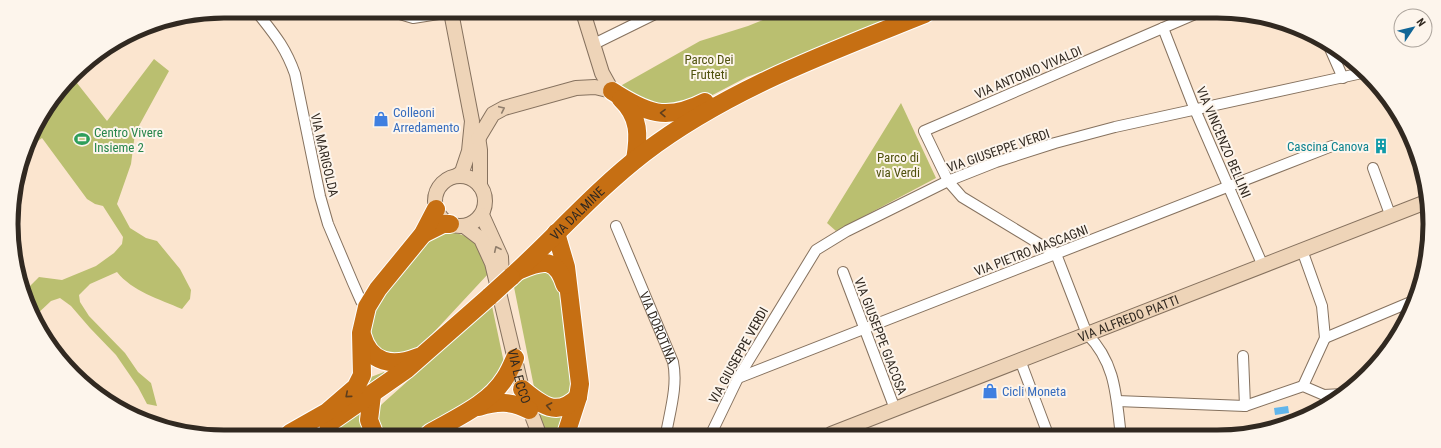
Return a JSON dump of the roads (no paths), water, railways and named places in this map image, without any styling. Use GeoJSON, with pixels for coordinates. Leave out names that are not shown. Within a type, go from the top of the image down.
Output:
{"type":"FeatureCollection","features":[{"type":"Feature","properties":{"kind":"highway"},"geometry":{"type":"LineString","coordinates":[[612,91],[636,106],[656,113],[666,114],[688,110],[758,76],[915,18]]}},
{"type":"Feature","properties":{"kind":"highway","name":"VIA DALMINE"},"geometry":{"type":"LineString","coordinates":[[319,430],[372,395],[426,353],[514,274],[635,160],[707,110],[771,78],[869,36]]}},
{"type":"Feature","properties":{"kind":"highway"},"geometry":{"type":"LineString","coordinates":[[612,91],[627,105],[637,124],[638,147],[635,160]]}},
{"type":"Feature","properties":{"kind":"highway"},"geometry":{"type":"LineString","coordinates":[[295,430],[327,412],[356,387],[362,375],[361,333],[367,307],[378,288],[423,234],[436,209]]}},
{"type":"Feature","properties":{"kind":"highway"},"geometry":{"type":"LineString","coordinates":[[423,234],[442,224],[457,225]]}},
{"type":"Feature","properties":{"kind":"highway"},"geometry":{"type":"LineString","coordinates":[[556,233],[566,267],[580,384],[578,397],[567,430]]}},
{"type":"Feature","properties":{"kind":"highway"},"geometry":{"type":"LineString","coordinates":[[514,274],[539,262],[550,263],[562,274],[569,297]]}},
{"type":"Feature","properties":{"kind":"highway"},"geometry":{"type":"LineString","coordinates":[[361,333],[367,347],[371,352],[388,362],[401,363],[426,353]]}},
{"type":"Feature","properties":{"kind":"highway"},"geometry":{"type":"LineString","coordinates":[[435,430],[474,408],[502,383],[514,358]]}},
{"type":"Feature","properties":{"kind":"highway"},"geometry":{"type":"LineString","coordinates":[[362,375],[388,362]]}},
{"type":"Feature","properties":{"kind":"highway"},"geometry":{"type":"LineString","coordinates":[[522,389],[536,401],[550,407],[566,406],[578,397]]}},
{"type":"Feature","properties":{"kind":"highway"},"geometry":{"type":"LineString","coordinates":[[372,395],[369,420],[373,430]]}},
{"type":"Feature","properties":{"kind":"highway"},"geometry":{"type":"LineString","coordinates":[[474,408],[500,401],[510,402],[529,410]]}},
{"type":"Feature","properties":{"kind":"main road"},"geometry":{"type":"LineString","coordinates":[[452,18],[472,121],[469,151],[462,172],[457,176],[450,178],[438,188],[436,194],[436,209],[442,218],[457,225],[474,222],[482,216],[485,200],[480,186],[480,150],[476,128],[472,121]]}},
{"type":"Feature","properties":{"kind":"main road"},"geometry":{"type":"LineString","coordinates":[[585,18],[602,73],[612,91]]}},
{"type":"Feature","properties":{"kind":"main road"},"geometry":{"type":"LineString","coordinates":[[478,138],[493,114],[504,108],[576,88],[595,87],[612,91]]}},
{"type":"Feature","properties":{"kind":"main road"},"geometry":{"type":"LineString","coordinates":[[457,176],[472,179],[480,186]]}},
{"type":"Feature","properties":{"kind":"main road","name":"VIA ALFREDO PIATTI"},"geometry":{"type":"LineString","coordinates":[[841,430],[1422,204]]}},
{"type":"Feature","properties":{"kind":"main road","name":"VIA LECCO"},"geometry":{"type":"LineString","coordinates":[[482,216],[501,257],[506,316]]}},
{"type":"Feature","properties":{"kind":"main road","name":"VIA LECCO"},"geometry":{"type":"LineString","coordinates":[[457,225],[481,239],[492,263],[506,316],[522,389],[538,430]]}},
{"type":"Feature","properties":{"kind":"street","name":"VIA MARIGOLDA"},"geometry":{"type":"LineString","coordinates":[[262,18],[283,45],[295,74],[318,190],[328,224],[361,302],[367,307]]}},
{"type":"Feature","properties":{"kind":"street"},"geometry":{"type":"LineString","coordinates":[[594,44],[647,18]]}},
{"type":"Feature","properties":{"kind":"street","name":"VIA ANTONIO VIVALDI"},"geometry":{"type":"LineString","coordinates":[[948,181],[924,131],[1186,18]]}},
{"type":"Feature","properties":{"kind":"street","name":"VIA VINCENZO BELLINI"},"geometry":{"type":"LineString","coordinates":[[1164,28],[1196,111],[1263,266]]}},
{"type":"Feature","properties":{"kind":"street"},"geometry":{"type":"LineString","coordinates":[[1332,54],[1343,78]]}},
{"type":"Feature","properties":{"kind":"street","name":"VIA GIUSEPPE VERDI"},"geometry":{"type":"LineString","coordinates":[[713,430],[738,378],[816,250],[847,231],[948,181],[996,162],[1054,143],[1116,127],[1196,111],[1358,74]]}},
{"type":"Feature","properties":{"kind":"street","name":"VIA PIETRO MASCAGNI"},"geometry":{"type":"LineString","coordinates":[[738,378],[1332,146]]}},
{"type":"Feature","properties":{"kind":"street"},"geometry":{"type":"LineString","coordinates":[[1373,168],[1391,216]]}},
{"type":"Feature","properties":{"kind":"street"},"geometry":{"type":"LineString","coordinates":[[948,181],[962,197],[1056,254],[1087,334],[1094,341],[1111,369],[1120,428]]}},
{"type":"Feature","properties":{"kind":"street","name":"VIA DOROTINA"},"geometry":{"type":"LineString","coordinates":[[616,226],[673,362],[675,371],[674,390],[667,430]]}},
{"type":"Feature","properties":{"kind":"street"},"geometry":{"type":"LineString","coordinates":[[1302,250],[1322,306],[1325,338],[1304,386]]}},
{"type":"Feature","properties":{"kind":"street","name":"VIA GIUSEPPE GIACOSA"},"geometry":{"type":"LineString","coordinates":[[843,272],[896,409]]}},
{"type":"Feature","properties":{"kind":"street"},"geometry":{"type":"LineString","coordinates":[[1325,338],[1407,303]]}},
{"type":"Feature","properties":{"kind":"street"},"geometry":{"type":"LineString","coordinates":[[1244,356],[1245,406]]}},
{"type":"Feature","properties":{"kind":"street"},"geometry":{"type":"LineString","coordinates":[[1020,360],[1046,429]]}},
{"type":"Feature","properties":{"kind":"street"},"geometry":{"type":"LineString","coordinates":[[1117,401],[1245,406],[1304,386],[1324,395],[1332,395]]}},
{"type":"Feature","properties":{"kind":"water"},"geometry":{"type":"Polygon","coordinates":[[[1288,406],[1289,413],[1275,415],[1274,408],[1288,406]]]}},
{"type":"Feature","properties":{"kind":"place","name":"Colleoni Arredamento"},"geometry":{"type":"Point","coordinates":[381,119]}},
{"type":"Feature","properties":{"kind":"place","name":"Centro Vivere Insieme 2"},"geometry":{"type":"Point","coordinates":[82,139]}},
{"type":"Feature","properties":{"kind":"place","name":"Cascina Canova"},"geometry":{"type":"Point","coordinates":[1381,146]}},
{"type":"Feature","properties":{"kind":"place","name":"Cicli Moneta"},"geometry":{"type":"Point","coordinates":[990,391]}},
{"type":"Feature","properties":{"kind":"park label","name":"Parco Dei Frutteti"},"geometry":{"type":"Point","coordinates":[709,66]}},
{"type":"Feature","properties":{"kind":"park label","name":"Parco di via Verdi"},"geometry":{"type":"Point","coordinates":[898,164]}}]}
